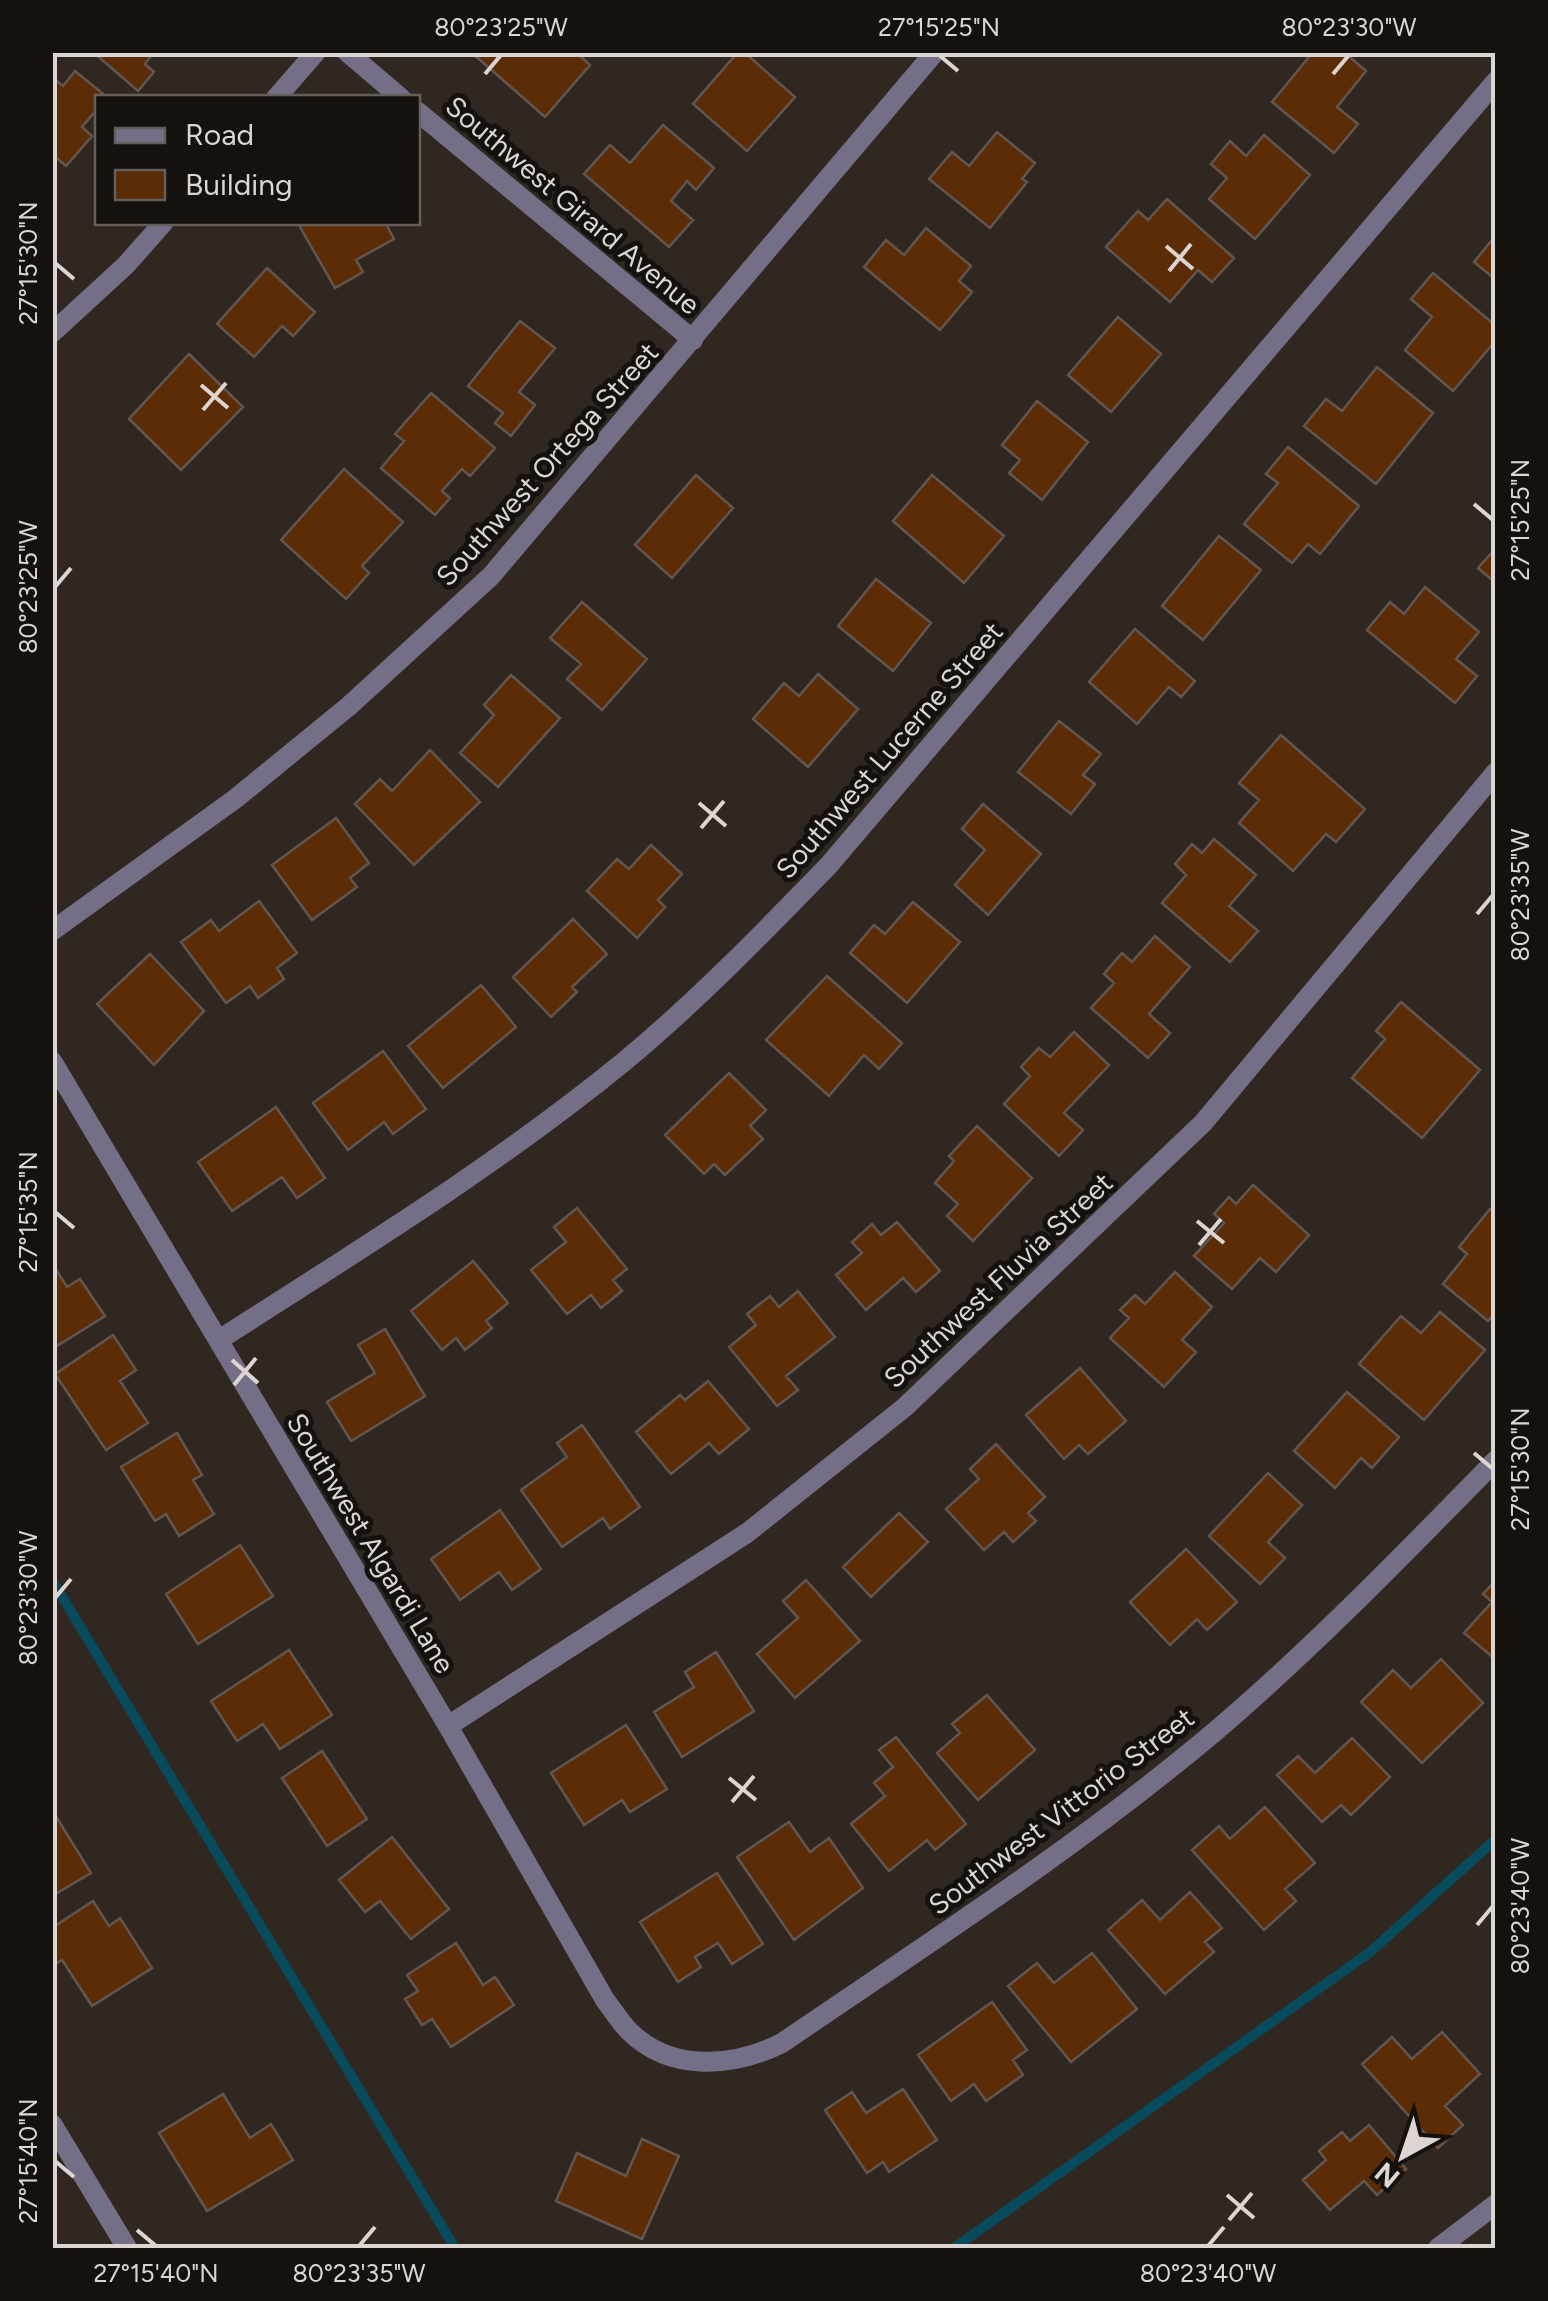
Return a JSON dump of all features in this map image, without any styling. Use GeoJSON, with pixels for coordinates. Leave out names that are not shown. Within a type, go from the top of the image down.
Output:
{"type":"FeatureCollection","features":[{"type":"Feature","properties":{"kind":"street"},"geometry":{"type":"LineString","coordinates":[[279,95],[316,52]]}},
{"type":"Feature","properties":{"kind":"street"},"geometry":{"type":"LineString","coordinates":[[346,52],[397,95]]}},
{"type":"Feature","properties":{"kind":"street","name":"Southwest Ortega Street"},"geometry":{"type":"LineString","coordinates":[[52,930],[235,799],[350,706],[477,589],[935,52]]}},
{"type":"Feature","properties":{"kind":"street","name":"Southwest Lucerne Street"},"geometry":{"type":"LineString","coordinates":[[219,1340],[466,1181],[568,1106],[671,1020],[761,935],[842,850],[1496,81]]}},
{"type":"Feature","properties":{"kind":"street","name":"Southwest Girard Avenue"},"geometry":{"type":"LineString","coordinates":[[420,114],[692,340]]}},
{"type":"Feature","properties":{"kind":"street"},"geometry":{"type":"LineString","coordinates":[[52,334],[126,265],[161,225]]}},
{"type":"Feature","properties":{"kind":"street","name":"Southwest Fluvia Street"},"geometry":{"type":"LineString","coordinates":[[448,1726],[746,1533],[905,1407],[1203,1124],[1496,772]]}},
{"type":"Feature","properties":{"kind":"street","name":"Southwest Algardi Lane"},"geometry":{"type":"LineString","coordinates":[[52,1061],[448,1726],[605,2000],[630,2031],[650,2046]]}},
{"type":"Feature","properties":{"kind":"street","name":"Southwest Vittorio Street"},"geometry":{"type":"LineString","coordinates":[[650,2046],[676,2057],[705,2062],[727,2063],[754,2057],[782,2043],[1063,1851],[1218,1728],[1390,1570],[1496,1460]]}},
{"type":"Feature","properties":{"kind":"street"},"geometry":{"type":"LineString","coordinates":[[52,2124],[127,2248]]}},
{"type":"Feature","properties":{"kind":"street"},"geometry":{"type":"LineString","coordinates":[[1438,2248],[1496,2204]]}},
{"type":"Feature","properties":{"kind":"building"},"geometry":{"type":"Polygon","coordinates":[[[93,52],[154,52],[145,64],[154,72],[138,91],[93,52]]]}},
{"type":"Feature","properties":{"kind":"building"},"geometry":{"type":"Polygon","coordinates":[[[471,52],[576,52],[590,65],[545,117],[471,52]]]}},
{"type":"Feature","properties":{"kind":"building"},"geometry":{"type":"Polygon","coordinates":[[[738,52],[744,52],[795,97],[747,151],[693,104],[738,52]]]}},
{"type":"Feature","properties":{"kind":"building"},"geometry":{"type":"Polygon","coordinates":[[[1313,52],[1344,52],[1366,71],[1337,107],[1358,124],[1334,153],[1272,102],[1313,52]]]}},
{"type":"Feature","properties":{"kind":"building"},"geometry":{"type":"Polygon","coordinates":[[[75,71],[105,95],[95,95],[95,112],[82,127],[92,136],[66,166],[52,154],[52,77],[63,86],[75,71]]]}},
{"type":"Feature","properties":{"kind":"building"},"geometry":{"type":"Polygon","coordinates":[[[663,125],[714,168],[696,190],[687,181],[671,201],[693,220],[669,247],[584,174],[610,145],[630,163],[663,125]]]}},
{"type":"Feature","properties":{"kind":"building"},"geometry":{"type":"Polygon","coordinates":[[[997,132],[1035,163],[1022,179],[1027,182],[990,228],[929,179],[952,152],[969,166],[997,132]]]}},
{"type":"Feature","properties":{"kind":"building"},"geometry":{"type":"Polygon","coordinates":[[[1264,135],[1310,175],[1255,239],[1209,199],[1227,178],[1211,164],[1230,141],[1246,156],[1264,135]]]}},
{"type":"Feature","properties":{"kind":"building"},"geometry":{"type":"Polygon","coordinates":[[[1167,199],[1234,258],[1212,282],[1198,270],[1170,302],[1106,247],[1138,211],[1148,220],[1167,199]]]}},
{"type":"Feature","properties":{"kind":"building"},"geometry":{"type":"Polygon","coordinates":[[[387,225],[394,239],[356,260],[363,272],[335,288],[300,227],[387,225]]]}},
{"type":"Feature","properties":{"kind":"building"},"geometry":{"type":"Polygon","coordinates":[[[926,228],[971,266],[959,281],[972,292],[940,330],[864,267],[886,240],[904,255],[926,228]]]}},
{"type":"Feature","properties":{"kind":"building"},"geometry":{"type":"Polygon","coordinates":[[[1496,235],[1496,280],[1474,262],[1496,235]]]}},
{"type":"Feature","properties":{"kind":"building"},"geometry":{"type":"Polygon","coordinates":[[[267,268],[315,312],[293,336],[282,326],[254,357],[217,324],[267,268]]]}},
{"type":"Feature","properties":{"kind":"building"},"geometry":{"type":"Polygon","coordinates":[[[1433,273],[1496,326],[1496,340],[1453,391],[1405,350],[1432,317],[1411,299],[1433,273]]]}},
{"type":"Feature","properties":{"kind":"building"},"geometry":{"type":"Polygon","coordinates":[[[1118,317],[1161,354],[1111,412],[1068,375],[1118,317]]]}},
{"type":"Feature","properties":{"kind":"building"},"geometry":{"type":"Polygon","coordinates":[[[520,321],[555,348],[519,392],[535,405],[511,436],[495,423],[503,413],[468,386],[520,321]]]}},
{"type":"Feature","properties":{"kind":"building"},"geometry":{"type":"Polygon","coordinates":[[[189,354],[243,407],[181,470],[129,419],[189,354]]]}},
{"type":"Feature","properties":{"kind":"building"},"geometry":{"type":"Polygon","coordinates":[[[1377,367],[1433,413],[1376,484],[1304,426],[1326,399],[1342,411],[1377,367]]]}},
{"type":"Feature","properties":{"kind":"building"},"geometry":{"type":"Polygon","coordinates":[[[431,393],[495,448],[470,476],[462,469],[442,491],[450,498],[435,515],[381,468],[404,441],[395,434],[431,393]]]}},
{"type":"Feature","properties":{"kind":"building"},"geometry":{"type":"Polygon","coordinates":[[[1037,401],[1088,442],[1042,500],[1009,473],[1020,460],[1002,445],[1037,401]]]}},
{"type":"Feature","properties":{"kind":"building"},"geometry":{"type":"Polygon","coordinates":[[[1288,447],[1359,506],[1320,554],[1308,544],[1292,563],[1244,524],[1278,483],[1266,474],[1288,447]]]}},
{"type":"Feature","properties":{"kind":"building"},"geometry":{"type":"Polygon","coordinates":[[[344,469],[403,522],[362,566],[369,573],[346,599],[281,540],[344,469]]]}},
{"type":"Feature","properties":{"kind":"building"},"geometry":{"type":"Polygon","coordinates":[[[696,475],[733,508],[672,578],[635,545],[696,475]]]}},
{"type":"Feature","properties":{"kind":"building"},"geometry":{"type":"Polygon","coordinates":[[[932,475],[1004,536],[964,583],[893,521],[932,475]]]}},
{"type":"Feature","properties":{"kind":"building"},"geometry":{"type":"Polygon","coordinates":[[[1219,536],[1261,570],[1203,640],[1162,606],[1219,536]]]}},
{"type":"Feature","properties":{"kind":"building"},"geometry":{"type":"Polygon","coordinates":[[[1496,548],[1496,583],[1478,568],[1496,548]]]}},
{"type":"Feature","properties":{"kind":"building"},"geometry":{"type":"Polygon","coordinates":[[[876,579],[931,623],[893,671],[838,626],[876,579]]]}},
{"type":"Feature","properties":{"kind":"building"},"geometry":{"type":"Polygon","coordinates":[[[1425,587],[1479,632],[1456,659],[1477,676],[1455,703],[1367,630],[1390,602],[1404,614],[1425,587]]]}},
{"type":"Feature","properties":{"kind":"building"},"geometry":{"type":"Polygon","coordinates":[[[582,602],[647,659],[602,710],[567,679],[581,664],[550,638],[582,602]]]}},
{"type":"Feature","properties":{"kind":"building"},"geometry":{"type":"Polygon","coordinates":[[[1135,629],[1195,681],[1181,697],[1169,687],[1137,724],[1089,682],[1135,629]]]}},
{"type":"Feature","properties":{"kind":"building"},"geometry":{"type":"Polygon","coordinates":[[[818,674],[858,709],[808,767],[753,719],[784,683],[799,696],[818,674]]]}},
{"type":"Feature","properties":{"kind":"building"},"geometry":{"type":"Polygon","coordinates":[[[511,675],[560,718],[498,787],[460,753],[494,715],[484,705],[511,675]]]}},
{"type":"Feature","properties":{"kind":"building"},"geometry":{"type":"Polygon","coordinates":[[[1059,721],[1101,754],[1083,775],[1095,784],[1071,814],[1018,772],[1059,721]]]}},
{"type":"Feature","properties":{"kind":"building"},"geometry":{"type":"Polygon","coordinates":[[[1281,735],[1365,809],[1336,842],[1326,834],[1293,871],[1239,823],[1259,800],[1239,783],[1281,735]]]}},
{"type":"Feature","properties":{"kind":"building"},"geometry":{"type":"Polygon","coordinates":[[[430,750],[480,802],[414,865],[355,804],[380,779],[392,791],[430,750]]]}},
{"type":"Feature","properties":{"kind":"building"},"geometry":{"type":"Polygon","coordinates":[[[983,804],[1041,854],[988,915],[955,885],[985,850],[962,829],[983,804]]]}},
{"type":"Feature","properties":{"kind":"building"},"geometry":{"type":"Polygon","coordinates":[[[336,818],[369,863],[350,878],[357,887],[312,920],[272,865],[336,818]]]}},
{"type":"Feature","properties":{"kind":"building"},"geometry":{"type":"Polygon","coordinates":[[[1214,839],[1256,875],[1229,906],[1258,931],[1230,962],[1162,903],[1186,875],[1175,864],[1192,844],[1202,853],[1214,839]]]}},
{"type":"Feature","properties":{"kind":"building"},"geometry":{"type":"Polygon","coordinates":[[[651,845],[682,874],[658,900],[665,907],[637,938],[587,891],[617,859],[629,869],[651,845]]]}},
{"type":"Feature","properties":{"kind":"building"},"geometry":{"type":"Polygon","coordinates":[[[259,901],[297,953],[277,968],[284,979],[258,998],[250,986],[226,1003],[181,942],[211,920],[219,931],[259,901]]]}},
{"type":"Feature","properties":{"kind":"building"},"geometry":{"type":"Polygon","coordinates":[[[913,902],[960,942],[907,1003],[850,953],[874,925],[885,934],[913,902]]]}},
{"type":"Feature","properties":{"kind":"building"},"geometry":{"type":"Polygon","coordinates":[[[573,919],[607,954],[572,987],[577,992],[551,1017],[513,977],[573,919]]]}},
{"type":"Feature","properties":{"kind":"building"},"geometry":{"type":"Polygon","coordinates":[[[1155,936],[1190,967],[1149,1014],[1170,1033],[1148,1058],[1091,1008],[1114,983],[1104,974],[1122,953],[1132,962],[1155,936]]]}},
{"type":"Feature","properties":{"kind":"building"},"geometry":{"type":"Polygon","coordinates":[[[150,954],[204,1011],[154,1065],[97,1004],[150,954]]]}},
{"type":"Feature","properties":{"kind":"building"},"geometry":{"type":"Polygon","coordinates":[[[827,976],[902,1043],[879,1069],[864,1055],[829,1096],[766,1040],[827,976]]]}},
{"type":"Feature","properties":{"kind":"building"},"geometry":{"type":"Polygon","coordinates":[[[481,985],[516,1027],[443,1088],[408,1046],[481,985]]]}},
{"type":"Feature","properties":{"kind":"building"},"geometry":{"type":"Polygon","coordinates":[[[1401,1002],[1480,1070],[1422,1138],[1352,1078],[1385,1039],[1376,1031],[1401,1002]]]}},
{"type":"Feature","properties":{"kind":"building"},"geometry":{"type":"Polygon","coordinates":[[[1074,1032],[1109,1065],[1064,1113],[1083,1130],[1059,1156],[1004,1104],[1030,1076],[1021,1067],[1039,1048],[1050,1057],[1074,1032]]]}},
{"type":"Feature","properties":{"kind":"building"},"geometry":{"type":"Polygon","coordinates":[[[383,1051],[426,1109],[393,1134],[384,1122],[348,1150],[313,1103],[383,1051]]]}},
{"type":"Feature","properties":{"kind":"building"},"geometry":{"type":"Polygon","coordinates":[[[729,1073],[766,1110],[750,1126],[763,1139],[725,1175],[714,1164],[704,1174],[665,1135],[729,1073]]]}},
{"type":"Feature","properties":{"kind":"building"},"geometry":{"type":"Polygon","coordinates":[[[276,1107],[325,1178],[297,1198],[282,1177],[232,1211],[198,1162],[276,1107]]]}},
{"type":"Feature","properties":{"kind":"building"},"geometry":{"type":"Polygon","coordinates":[[[977,1126],[1032,1178],[973,1241],[947,1216],[958,1204],[935,1183],[954,1161],[949,1156],[977,1126]]]}},
{"type":"Feature","properties":{"kind":"building"},"geometry":{"type":"Polygon","coordinates":[[[1253,1185],[1309,1235],[1276,1272],[1260,1258],[1232,1289],[1194,1256],[1224,1223],[1214,1214],[1229,1197],[1236,1204],[1253,1185]]]}},
{"type":"Feature","properties":{"kind":"building"},"geometry":{"type":"Polygon","coordinates":[[[577,1208],[627,1269],[613,1280],[622,1291],[601,1308],[591,1295],[567,1314],[531,1270],[566,1242],[554,1227],[577,1208]]]}},
{"type":"Feature","properties":{"kind":"building"},"geometry":{"type":"Polygon","coordinates":[[[1490,1209],[1496,1213],[1496,1312],[1488,1321],[1443,1284],[1467,1254],[1459,1247],[1490,1209]]]}},
{"type":"Feature","properties":{"kind":"building"},"geometry":{"type":"Polygon","coordinates":[[[897,1222],[940,1271],[916,1292],[903,1278],[866,1310],[836,1275],[862,1253],[852,1242],[872,1224],[881,1235],[897,1222]]]}},
{"type":"Feature","properties":{"kind":"building"},"geometry":{"type":"Polygon","coordinates":[[[473,1261],[508,1303],[486,1321],[492,1328],[465,1350],[456,1338],[442,1350],[411,1311],[473,1261]]]}},
{"type":"Feature","properties":{"kind":"building"},"geometry":{"type":"Polygon","coordinates":[[[52,1263],[67,1287],[80,1279],[105,1316],[52,1349],[52,1263]]]}},
{"type":"Feature","properties":{"kind":"building"},"geometry":{"type":"Polygon","coordinates":[[[1175,1272],[1212,1307],[1182,1340],[1196,1352],[1164,1387],[1110,1338],[1129,1318],[1120,1310],[1135,1295],[1145,1304],[1175,1272]]]}},
{"type":"Feature","properties":{"kind":"building"},"geometry":{"type":"Polygon","coordinates":[[[798,1291],[835,1337],[786,1376],[798,1390],[777,1406],[729,1347],[756,1325],[747,1314],[770,1296],[779,1307],[798,1291]]]}},
{"type":"Feature","properties":{"kind":"building"},"geometry":{"type":"Polygon","coordinates":[[[1440,1312],[1485,1350],[1424,1420],[1359,1364],[1401,1316],[1421,1333],[1440,1312]]]}},
{"type":"Feature","properties":{"kind":"building"},"geometry":{"type":"Polygon","coordinates":[[[385,1329],[425,1396],[351,1441],[327,1402],[375,1373],[358,1345],[385,1329]]]}},
{"type":"Feature","properties":{"kind":"building"},"geometry":{"type":"Polygon","coordinates":[[[113,1335],[136,1370],[120,1381],[148,1423],[106,1450],[55,1374],[113,1335]]]}},
{"type":"Feature","properties":{"kind":"building"},"geometry":{"type":"Polygon","coordinates":[[[1080,1368],[1126,1421],[1088,1454],[1079,1445],[1064,1459],[1026,1415],[1080,1368]]]}},
{"type":"Feature","properties":{"kind":"building"},"geometry":{"type":"Polygon","coordinates":[[[708,1381],[749,1429],[719,1454],[709,1443],[671,1474],[636,1432],[680,1395],[685,1400],[708,1381]]]}},
{"type":"Feature","properties":{"kind":"building"},"geometry":{"type":"Polygon","coordinates":[[[1347,1392],[1399,1437],[1372,1468],[1361,1458],[1335,1488],[1294,1451],[1347,1392]]]}},
{"type":"Feature","properties":{"kind":"building"},"geometry":{"type":"Polygon","coordinates":[[[582,1425],[640,1507],[610,1529],[603,1518],[562,1547],[521,1490],[567,1457],[557,1443],[582,1425]]]}},
{"type":"Feature","properties":{"kind":"building"},"geometry":{"type":"Polygon","coordinates":[[[177,1433],[202,1475],[193,1480],[214,1514],[179,1536],[166,1514],[155,1521],[121,1467],[177,1433]]]}},
{"type":"Feature","properties":{"kind":"building"},"geometry":{"type":"Polygon","coordinates":[[[996,1444],[1045,1497],[1028,1513],[1036,1521],[1013,1542],[1004,1532],[984,1550],[946,1509],[979,1479],[970,1469],[996,1444]]]}},
{"type":"Feature","properties":{"kind":"building"},"geometry":{"type":"Polygon","coordinates":[[[1268,1473],[1302,1505],[1268,1542],[1285,1558],[1260,1584],[1209,1536],[1268,1473]]]}},
{"type":"Feature","properties":{"kind":"building"},"geometry":{"type":"Polygon","coordinates":[[[500,1510],[541,1569],[512,1590],[499,1572],[460,1600],[431,1559],[500,1510]]]}},
{"type":"Feature","properties":{"kind":"building"},"geometry":{"type":"Polygon","coordinates":[[[899,1513],[928,1542],[871,1597],[843,1567],[899,1513]]]}},
{"type":"Feature","properties":{"kind":"building"},"geometry":{"type":"Polygon","coordinates":[[[240,1545],[273,1596],[198,1644],[166,1594],[240,1545]]]}},
{"type":"Feature","properties":{"kind":"building"},"geometry":{"type":"Polygon","coordinates":[[[1186,1549],[1237,1602],[1207,1630],[1197,1619],[1170,1645],[1130,1602],[1186,1549]]]}},
{"type":"Feature","properties":{"kind":"building"},"geometry":{"type":"Polygon","coordinates":[[[806,1580],[860,1641],[795,1698],[757,1654],[798,1618],[783,1601],[806,1580]]]}},
{"type":"Feature","properties":{"kind":"building"},"geometry":{"type":"Polygon","coordinates":[[[1496,1580],[1496,1660],[1464,1633],[1492,1602],[1483,1594],[1496,1580]]]}},
{"type":"Feature","properties":{"kind":"building"},"geometry":{"type":"Polygon","coordinates":[[[289,1650],[332,1715],[280,1749],[263,1724],[237,1741],[211,1701],[289,1650]]]}},
{"type":"Feature","properties":{"kind":"building"},"geometry":{"type":"Polygon","coordinates":[[[716,1652],[754,1711],[682,1757],[654,1712],[694,1687],[685,1672],[716,1652]]]}},
{"type":"Feature","properties":{"kind":"building"},"geometry":{"type":"Polygon","coordinates":[[[1441,1659],[1483,1703],[1422,1763],[1361,1702],[1393,1670],[1411,1688],[1441,1659]]]}},
{"type":"Feature","properties":{"kind":"building"},"geometry":{"type":"Polygon","coordinates":[[[987,1695],[1035,1750],[978,1800],[937,1753],[960,1733],[952,1724],[987,1695]]]}},
{"type":"Feature","properties":{"kind":"building"},"geometry":{"type":"Polygon","coordinates":[[[626,1725],[667,1789],[630,1812],[622,1800],[584,1825],[551,1773],[626,1725]]]}},
{"type":"Feature","properties":{"kind":"building"},"geometry":{"type":"Polygon","coordinates":[[[896,1737],[966,1824],[935,1850],[927,1840],[889,1871],[851,1824],[885,1796],[874,1783],[893,1767],[879,1750],[896,1737]]]}},
{"type":"Feature","properties":{"kind":"building"},"geometry":{"type":"Polygon","coordinates":[[[1352,1738],[1390,1777],[1351,1815],[1341,1805],[1322,1822],[1277,1775],[1298,1756],[1315,1773],[1352,1738]]]}},
{"type":"Feature","properties":{"kind":"building"},"geometry":{"type":"Polygon","coordinates":[[[322,1751],[367,1819],[327,1846],[282,1778],[322,1751]]]}},
{"type":"Feature","properties":{"kind":"building"},"geometry":{"type":"Polygon","coordinates":[[[1265,1807],[1315,1863],[1285,1889],[1296,1901],[1264,1930],[1192,1850],[1219,1826],[1230,1839],[1265,1807]]]}},
{"type":"Feature","properties":{"kind":"building"},"geometry":{"type":"Polygon","coordinates":[[[52,1810],[91,1873],[52,1896],[52,1810]]]}},
{"type":"Feature","properties":{"kind":"building"},"geometry":{"type":"Polygon","coordinates":[[[789,1822],[810,1852],[829,1838],[863,1888],[794,1940],[737,1857],[789,1822]]]}},
{"type":"Feature","properties":{"kind":"building"},"geometry":{"type":"Polygon","coordinates":[[[392,1837],[449,1909],[411,1939],[380,1901],[365,1912],[339,1880],[392,1837]]]}},
{"type":"Feature","properties":{"kind":"building"},"geometry":{"type":"Polygon","coordinates":[[[717,1873],[763,1944],[732,1964],[718,1943],[695,1957],[701,1967],[678,1982],[640,1922],[717,1873]]]}},
{"type":"Feature","properties":{"kind":"building"},"geometry":{"type":"Polygon","coordinates":[[[1190,1892],[1222,1928],[1205,1942],[1214,1952],[1165,1994],[1108,1930],[1142,1900],[1160,1920],[1190,1892]]]}},
{"type":"Feature","properties":{"kind":"building"},"geometry":{"type":"Polygon","coordinates":[[[93,1901],[109,1926],[120,1918],[152,1968],[92,2006],[62,1960],[52,1966],[52,1928],[93,1901]]]}},
{"type":"Feature","properties":{"kind":"building"},"geometry":{"type":"Polygon","coordinates":[[[456,1943],[483,1985],[495,1977],[514,2005],[451,2047],[432,2019],[422,2025],[405,1999],[418,1991],[407,1975],[456,1943]]]}},
{"type":"Feature","properties":{"kind":"building"},"geometry":{"type":"Polygon","coordinates":[[[1092,1953],[1137,2009],[1071,2062],[1008,1986],[1037,1963],[1054,1983],[1092,1953]]]}},
{"type":"Feature","properties":{"kind":"building"},"geometry":{"type":"Polygon","coordinates":[[[992,2002],[1027,2050],[1013,2060],[1023,2075],[986,2101],[974,2084],[951,2101],[918,2055],[992,2002]]]}},
{"type":"Feature","properties":{"kind":"building"},"geometry":{"type":"Polygon","coordinates":[[[1442,2032],[1480,2074],[1445,2106],[1463,2125],[1438,2148],[1362,2064],[1392,2037],[1412,2059],[1442,2032]]]}},
{"type":"Feature","properties":{"kind":"building"},"geometry":{"type":"Polygon","coordinates":[[[903,2089],[937,2140],[889,2172],[883,2162],[867,2173],[825,2110],[852,2092],[866,2113],[903,2089]]]}},
{"type":"Feature","properties":{"kind":"building"},"geometry":{"type":"Polygon","coordinates":[[[223,2094],[250,2138],[271,2124],[293,2160],[207,2211],[159,2133],[223,2094]]]}},
{"type":"Feature","properties":{"kind":"building"},"geometry":{"type":"Polygon","coordinates":[[[1369,2125],[1406,2169],[1377,2195],[1364,2181],[1330,2210],[1303,2180],[1326,2160],[1319,2151],[1342,2132],[1350,2141],[1369,2125]]]}},
{"type":"Feature","properties":{"kind":"building"},"geometry":{"type":"Polygon","coordinates":[[[642,2139],[679,2156],[642,2239],[556,2201],[577,2153],[626,2176],[642,2139]]]}},
{"type":"Feature","properties":{"kind":"waterway"},"geometry":{"type":"LineString","coordinates":[[52,1580],[455,2248]]}},
{"type":"Feature","properties":{"kind":"waterway"},"geometry":{"type":"LineString","coordinates":[[954,2248],[1369,1953],[1496,1839]]}}]}
